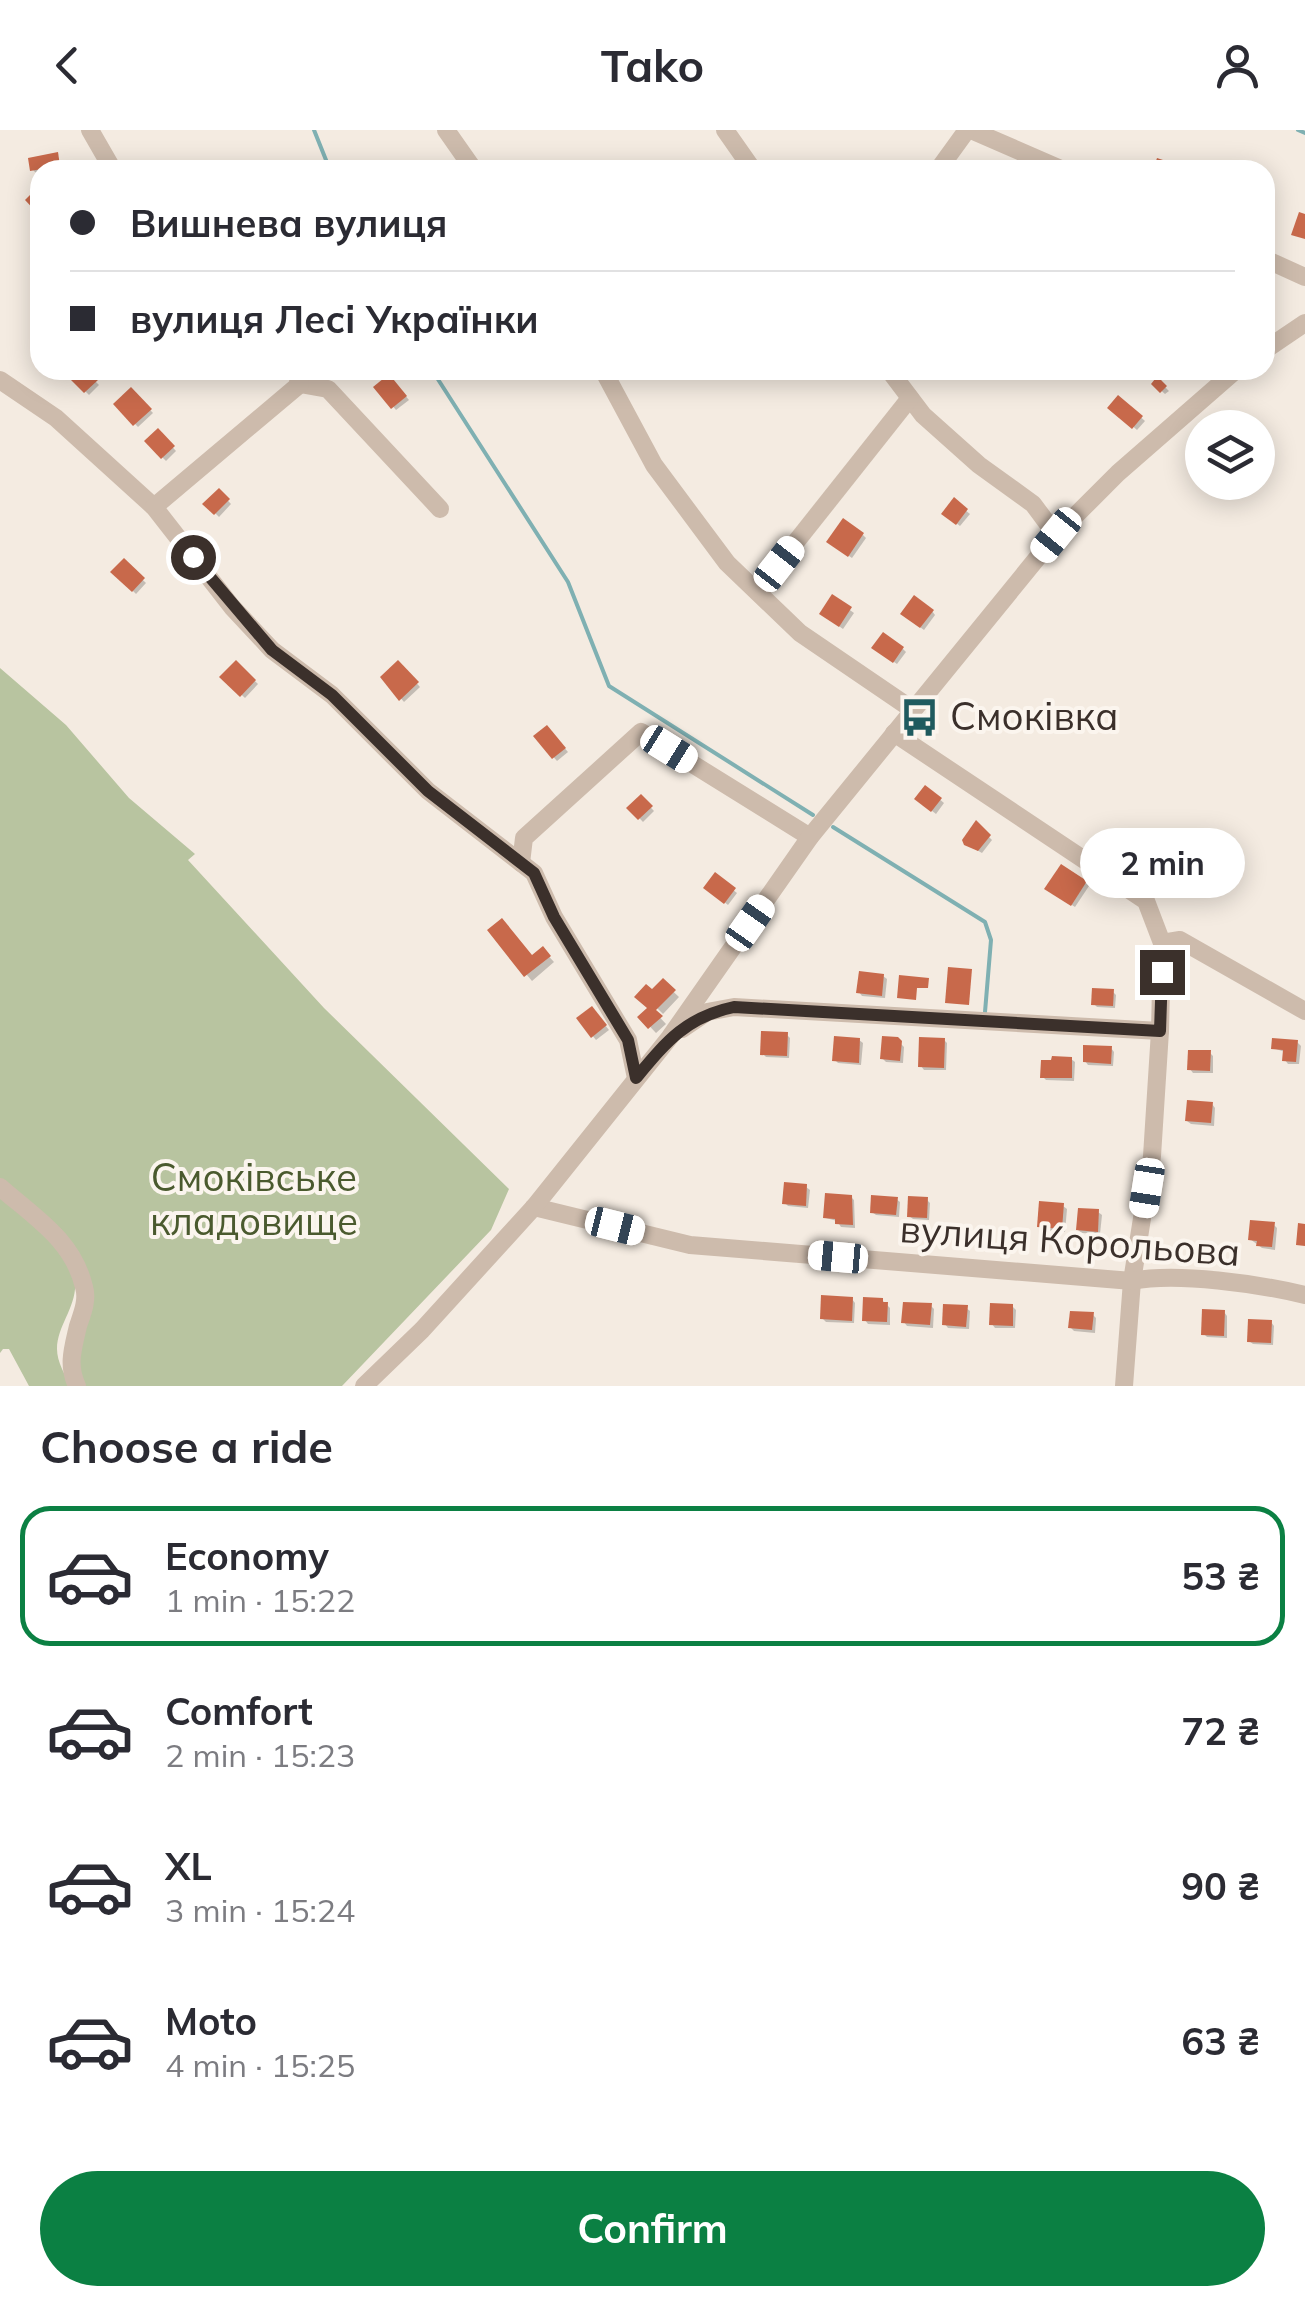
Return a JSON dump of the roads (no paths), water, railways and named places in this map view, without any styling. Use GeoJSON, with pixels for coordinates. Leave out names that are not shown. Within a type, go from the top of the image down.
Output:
{"type":"FeatureCollection","features":[{"type":"Feature","properties":{"kind":"street"},"geometry":{"type":"LineString","coordinates":[[90,130],[107,160]]}},
{"type":"Feature","properties":{"kind":"street"},"geometry":{"type":"LineString","coordinates":[[446,130],[467,160]]}},
{"type":"Feature","properties":{"kind":"street"},"geometry":{"type":"LineString","coordinates":[[725,130],[746,160]]}},
{"type":"Feature","properties":{"kind":"street"},"geometry":{"type":"LineString","coordinates":[[946,160],[969,130],[1040,160]]}},
{"type":"Feature","properties":{"kind":"street"},"geometry":{"type":"LineString","coordinates":[[1275,264],[1305,277]]}},
{"type":"Feature","properties":{"kind":"street"},"geometry":{"type":"LineString","coordinates":[[1275,344],[1305,324]]}},
{"type":"Feature","properties":{"kind":"street"},"geometry":{"type":"LineString","coordinates":[[0,380],[56,418],[154,507],[232,607],[272,650],[332,695],[428,791],[534,873],[554,917],[628,1040],[636,1078]]}},
{"type":"Feature","properties":{"kind":"street"},"geometry":{"type":"LineString","coordinates":[[154,507],[294,380]]}},
{"type":"Feature","properties":{"kind":"street"},"geometry":{"type":"LineString","coordinates":[[305,380],[328,389],[440,509]]}},
{"type":"Feature","properties":{"kind":"street"},"geometry":{"type":"LineString","coordinates":[[608,380],[676,498],[727,563],[800,632],[913,710]]}},
{"type":"Feature","properties":{"kind":"street"},"geometry":{"type":"LineString","coordinates":[[896,380],[923,414],[979,465],[1033,504],[1056,535]]}},
{"type":"Feature","properties":{"kind":"street"},"geometry":{"type":"LineString","coordinates":[[364,1386],[422,1330],[534,1208],[670,1037],[810,837],[1056,535],[1118,473],[1225,380]]}},
{"type":"Feature","properties":{"kind":"street"},"geometry":{"type":"LineString","coordinates":[[757,591],[910,398]]}},
{"type":"Feature","properties":{"kind":"street"},"geometry":{"type":"LineString","coordinates":[[521,863],[524,838],[640,732],[810,837]]}},
{"type":"Feature","properties":{"kind":"street"},"geometry":{"type":"LineString","coordinates":[[894,733],[1146,902],[1162,943],[1152,1156],[1132,1281],[1124,1386]]}},
{"type":"Feature","properties":{"kind":"street"},"geometry":{"type":"LineString","coordinates":[[1162,943],[1180,940],[1305,1011]]}},
{"type":"Feature","properties":{"kind":"street"},"geometry":{"type":"LineString","coordinates":[[670,1037],[707,1012],[734,1007],[1160,1031]]}},
{"type":"Feature","properties":{"kind":"street"},"geometry":{"type":"LineString","coordinates":[[0,1187],[44,1221],[66,1250],[84,1288],[70,1362],[77,1386]]}},
{"type":"Feature","properties":{"kind":"street","name":"вулиця Корольова"},"geometry":{"type":"LineString","coordinates":[[534,1208],[690,1245],[1132,1281],[1154,1276],[1305,1295]]}},
{"type":"Feature","properties":{"kind":"waterway"},"geometry":{"type":"LineString","coordinates":[[314,130],[326,160]]}},
{"type":"Feature","properties":{"kind":"waterway"},"geometry":{"type":"LineString","coordinates":[[1298,130],[1305,133]]}},
{"type":"Feature","properties":{"kind":"waterway"},"geometry":{"type":"LineString","coordinates":[[438,380],[568,582],[609,686],[813,815]]}},
{"type":"Feature","properties":{"kind":"waterway"},"geometry":{"type":"LineString","coordinates":[[833,827],[985,922],[991,940],[985,1012]]}},
{"type":"Feature","properties":{"kind":"place","name":"Смоківка"},"geometry":{"type":"Point","coordinates":[920,717]}},
{"type":"Feature","properties":{"kind":"park label","name":"Смоківське кладовище"},"geometry":{"type":"Point","coordinates":[254,1200]}}]}
